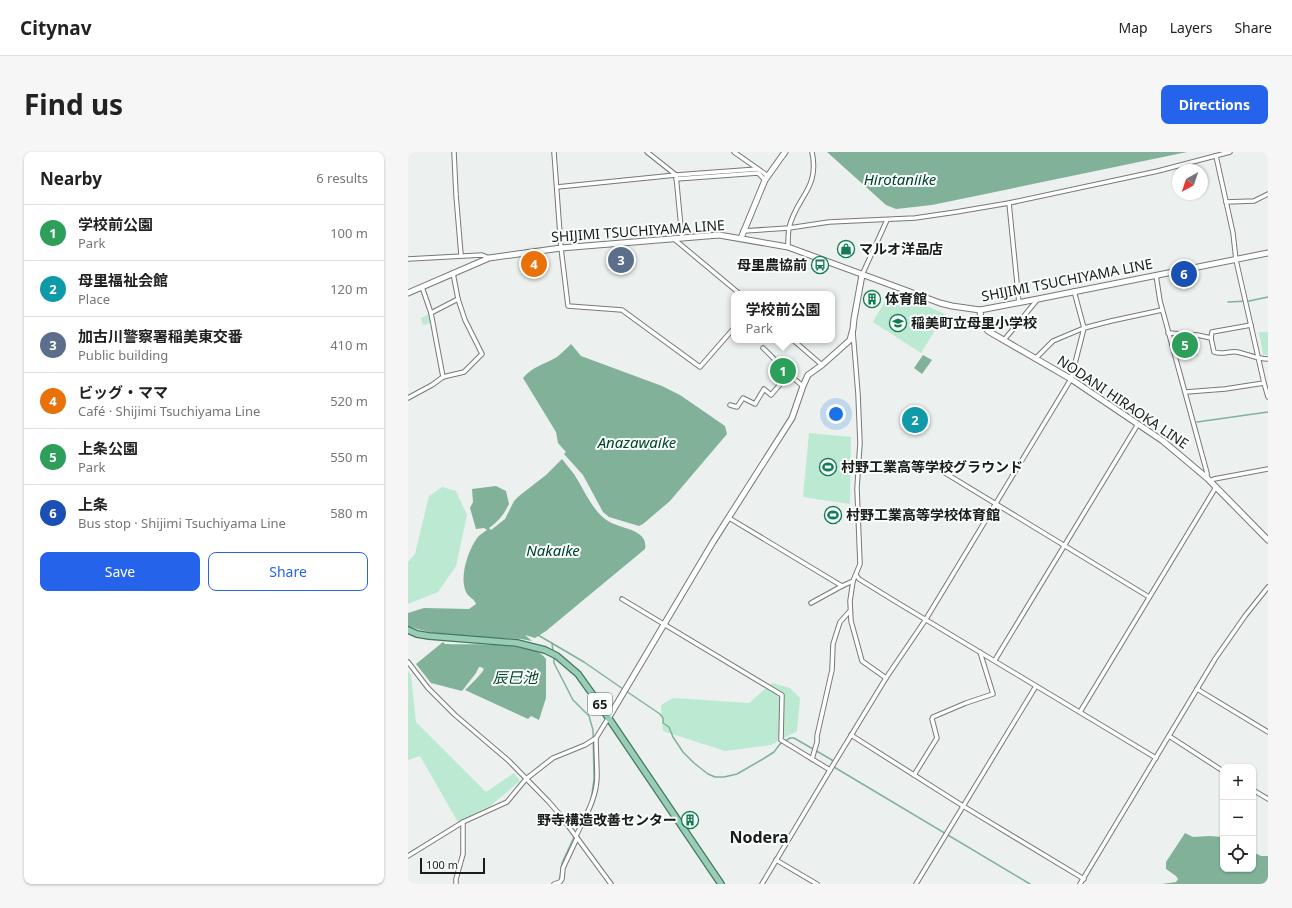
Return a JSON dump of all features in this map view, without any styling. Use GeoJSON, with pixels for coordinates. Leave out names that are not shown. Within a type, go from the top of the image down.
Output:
{"type":"FeatureCollection","features":[{"type":"Feature","properties":{"kind":"main road"},"geometry":{"type":"LineString","coordinates":[[740,238],[767,178],[785,152]]}},
{"type":"Feature","properties":{"kind":"main road","name":"SHIJIMI TSUCHIYAMA LINE"},"geometry":{"type":"LineString","coordinates":[[408,293],[489,258],[561,248],[719,235],[788,247],[940,304],[980,310],[1038,300],[1074,291],[1268,253]]}},
{"type":"Feature","properties":{"kind":"main road"},"geometry":{"type":"LineString","coordinates":[[608,717],[753,478],[792,418],[808,375],[822,365],[850,340],[862,275]]}},
{"type":"Feature","properties":{"kind":"main road","name":"NODANI HIRAOKA LINE"},"geometry":{"type":"LineString","coordinates":[[980,310],[981,321],[988,331],[1071,379],[1163,441],[1208,480],[1268,540]]}},
{"type":"Feature","properties":{"kind":"main road","name":"65"},"geometry":{"type":"LineString","coordinates":[[408,630],[417,634],[429,636],[517,643],[545,650],[557,656],[578,674],[721,884]]}},
{"type":"Feature","properties":{"kind":"street"},"geometry":{"type":"LineString","coordinates":[[454,152],[461,255]]}},
{"type":"Feature","properties":{"kind":"street"},"geometry":{"type":"LineString","coordinates":[[554,152],[561,248],[568,306],[622,310],[700,367],[731,331]]}},
{"type":"Feature","properties":{"kind":"street"},"geometry":{"type":"LineString","coordinates":[[647,152],[676,177],[758,173],[767,178]]}},
{"type":"Feature","properties":{"kind":"street"},"geometry":{"type":"LineString","coordinates":[[734,152],[758,169],[767,178]]}},
{"type":"Feature","properties":{"kind":"street"},"geometry":{"type":"LineString","coordinates":[[788,247],[789,228],[796,210],[808,190],[813,176],[814,163],[812,152]]}},
{"type":"Feature","properties":{"kind":"street"},"geometry":{"type":"LineString","coordinates":[[743,231],[789,228],[829,222],[887,220],[956,212],[1158,171],[1230,152]]}},
{"type":"Feature","properties":{"kind":"street"},"geometry":{"type":"LineString","coordinates":[[1216,156],[1233,234],[1236,260],[1268,397]]}},
{"type":"Feature","properties":{"kind":"street"},"geometry":{"type":"LineString","coordinates":[[557,187],[758,169]]}},
{"type":"Feature","properties":{"kind":"street"},"geometry":{"type":"LineString","coordinates":[[676,177],[682,238]]}},
{"type":"Feature","properties":{"kind":"street"},"geometry":{"type":"LineString","coordinates":[[1226,202],[1254,201],[1268,194]]}},
{"type":"Feature","properties":{"kind":"street"},"geometry":{"type":"LineString","coordinates":[[1009,202],[1019,303]]}},
{"type":"Feature","properties":{"kind":"street"},"geometry":{"type":"LineString","coordinates":[[862,275],[887,220]]}},
{"type":"Feature","properties":{"kind":"street"},"geometry":{"type":"LineString","coordinates":[[674,239],[736,291]]}},
{"type":"Feature","properties":{"kind":"street"},"geometry":{"type":"LineString","coordinates":[[408,259],[482,254],[489,258]]}},
{"type":"Feature","properties":{"kind":"street"},"geometry":{"type":"LineString","coordinates":[[408,398],[443,377],[464,372],[482,354],[465,320],[458,299],[453,274]]}},
{"type":"Feature","properties":{"kind":"street"},"geometry":{"type":"LineString","coordinates":[[1156,275],[1162,310],[1186,392],[1208,480],[1268,469]]}},
{"type":"Feature","properties":{"kind":"street"},"geometry":{"type":"LineString","coordinates":[[422,287],[431,313],[443,377]]}},
{"type":"Feature","properties":{"kind":"street"},"geometry":{"type":"LineString","coordinates":[[762,884],[851,735],[886,678],[926,619],[1071,379],[1084,328],[1074,291]]}},
{"type":"Feature","properties":{"kind":"street"},"geometry":{"type":"LineString","coordinates":[[431,313],[458,299]]}},
{"type":"Feature","properties":{"kind":"street"},"geometry":{"type":"LineString","coordinates":[[1004,340],[1038,300]]}},
{"type":"Feature","properties":{"kind":"street"},"geometry":{"type":"LineString","coordinates":[[1036,358],[1053,341],[1084,328],[1111,320],[1162,310]]}},
{"type":"Feature","properties":{"kind":"street"},"geometry":{"type":"LineString","coordinates":[[1251,325],[1212,332],[1214,352],[1236,352],[1259,359],[1268,359]]}},
{"type":"Feature","properties":{"kind":"street"},"geometry":{"type":"LineString","coordinates":[[853,329],[860,443],[857,494],[860,564],[853,581],[850,601],[851,621],[862,661],[886,678]]}},
{"type":"Feature","properties":{"kind":"street"},"geometry":{"type":"LineString","coordinates":[[1168,333],[1197,335],[1212,338]]}},
{"type":"Feature","properties":{"kind":"street"},"geometry":{"type":"LineString","coordinates":[[796,343],[822,365]]}},
{"type":"Feature","properties":{"kind":"street"},"geometry":{"type":"LineString","coordinates":[[763,348],[784,367],[788,375],[803,386]]}},
{"type":"Feature","properties":{"kind":"street"},"geometry":{"type":"LineString","coordinates":[[730,405],[737,408],[743,398],[755,404],[764,389],[771,395],[788,375]]}},
{"type":"Feature","properties":{"kind":"street"},"geometry":{"type":"LineString","coordinates":[[1186,392],[1225,389],[1264,383]]}},
{"type":"Feature","properties":{"kind":"street"},"geometry":{"type":"LineString","coordinates":[[995,660],[1138,424]]}},
{"type":"Feature","properties":{"kind":"street"},"geometry":{"type":"LineString","coordinates":[[927,462],[1149,596]]}},
{"type":"Feature","properties":{"kind":"street"},"geometry":{"type":"LineString","coordinates":[[1080,712],[1149,596],[1216,488]]}},
{"type":"Feature","properties":{"kind":"street"},"geometry":{"type":"LineString","coordinates":[[729,518],[842,586]]}},
{"type":"Feature","properties":{"kind":"street"},"geometry":{"type":"LineString","coordinates":[[856,575],[859,579],[1156,758]]}},
{"type":"Feature","properties":{"kind":"street"},"geometry":{"type":"LineString","coordinates":[[811,603],[853,581]]}},
{"type":"Feature","properties":{"kind":"street"},"geometry":{"type":"LineString","coordinates":[[1080,884],[1216,658],[1245,616],[1268,587]]}},
{"type":"Feature","properties":{"kind":"street"},"geometry":{"type":"LineString","coordinates":[[622,599],[782,695],[781,740],[830,770]]}},
{"type":"Feature","properties":{"kind":"street"},"geometry":{"type":"LineString","coordinates":[[812,759],[832,670],[833,644],[840,622],[850,610]]}},
{"type":"Feature","properties":{"kind":"street"},"geometry":{"type":"LineString","coordinates":[[914,775],[937,738],[932,719],[933,717],[966,703],[993,694],[980,652]]}},
{"type":"Feature","properties":{"kind":"street"},"geometry":{"type":"LineString","coordinates":[[408,662],[434,694],[455,715],[509,761],[549,802],[611,884]]}},
{"type":"Feature","properties":{"kind":"street"},"geometry":{"type":"LineString","coordinates":[[916,884],[1036,686]]}},
{"type":"Feature","properties":{"kind":"street"},"geometry":{"type":"LineString","coordinates":[[1197,689],[1268,732]]}},
{"type":"Feature","properties":{"kind":"street"},"geometry":{"type":"LineString","coordinates":[[408,856],[463,822],[507,802],[526,779],[553,758],[585,746],[596,738],[608,717]]}},
{"type":"Feature","properties":{"kind":"street"},"geometry":{"type":"LineString","coordinates":[[851,735],[963,806],[1084,879]]}},
{"type":"Feature","properties":{"kind":"street"},"geometry":{"type":"LineString","coordinates":[[1169,736],[1220,770]]}},
{"type":"Feature","properties":{"kind":"street"},"geometry":{"type":"LineString","coordinates":[[554,884],[560,883],[562,879],[563,868],[593,798],[597,778],[595,760],[596,738]]}},
{"type":"Feature","properties":{"kind":"street"},"geometry":{"type":"LineString","coordinates":[[1256,792],[1268,799]]}},
{"type":"Feature","properties":{"kind":"street"},"geometry":{"type":"LineString","coordinates":[[456,884],[463,854],[463,822]]}},
{"type":"Feature","properties":{"kind":"street"},"geometry":{"type":"LineString","coordinates":[[776,860],[817,884]]}},
{"type":"Feature","properties":{"kind":"shaded area"},"geometry":{"type":"Polygon","coordinates":[[[890,292],[902,298],[903,295],[945,314],[921,353],[873,322],[890,292]]]}},
{"type":"Feature","properties":{"kind":"shaded area"},"geometry":{"type":"Polygon","coordinates":[[[431,313],[433,322],[423,325],[421,318],[431,313]]]}},
{"type":"Feature","properties":{"kind":"shaded area"},"geometry":{"type":"Polygon","coordinates":[[[1259,332],[1268,332],[1268,355],[1263,355],[1259,332]]]}},
{"type":"Feature","properties":{"kind":"shaded area"},"geometry":{"type":"Polygon","coordinates":[[[1168,333],[1197,335],[1198,356],[1175,358],[1168,333]]]}},
{"type":"Feature","properties":{"kind":"shaded area","name":"村野工業高等学校グラウンド"},"geometry":{"type":"Polygon","coordinates":[[[809,433],[851,437],[850,504],[803,497],[809,433]]]}},
{"type":"Feature","properties":{"kind":"shaded area"},"geometry":{"type":"Polygon","coordinates":[[[442,487],[456,491],[467,515],[456,566],[438,592],[408,604],[408,562],[415,554],[429,496],[442,487]]]}},
{"type":"Feature","properties":{"kind":"shaded area"},"geometry":{"type":"Polygon","coordinates":[[[408,671],[411,675],[416,722],[486,792],[514,773],[520,781],[489,807],[458,822],[420,756],[408,760],[408,671]]]}},
{"type":"Feature","properties":{"kind":"shaded area"},"geometry":{"type":"Polygon","coordinates":[[[772,683],[790,688],[800,698],[797,731],[771,745],[725,751],[663,731],[661,705],[673,698],[749,703],[772,683]]]}},
{"type":"Feature","properties":{"kind":"water","name":"Hirotaniike"},"geometry":{"type":"Polygon","coordinates":[[[827,152],[1187,152],[932,205],[896,209],[886,205],[827,152]]]}},
{"type":"Feature","properties":{"kind":"water","name":"Anazawaike"},"geometry":{"type":"Polygon","coordinates":[[[571,344],[581,356],[662,386],[680,395],[725,426],[727,434],[670,501],[639,526],[609,517],[603,512],[583,475],[564,454],[566,452],[558,443],[556,432],[523,378],[535,368],[557,357],[571,344]]]}},
{"type":"Feature","properties":{"kind":"water"},"geometry":{"type":"Polygon","coordinates":[[[923,355],[932,360],[922,374],[914,368],[923,355]]]}},
{"type":"Feature","properties":{"kind":"water","name":"Nakaike"},"geometry":{"type":"Polygon","coordinates":[[[562,459],[574,474],[598,512],[613,524],[638,533],[643,537],[645,549],[546,631],[535,638],[525,635],[532,641],[450,635],[408,626],[408,613],[424,608],[469,609],[476,604],[466,592],[464,586],[464,572],[470,550],[477,538],[487,530],[484,528],[476,529],[470,508],[473,502],[472,489],[496,486],[506,491],[509,504],[496,523],[489,528],[491,530],[505,519],[514,501],[519,496],[546,475],[562,459]]]}},
{"type":"Feature","properties":{"kind":"water","name":"辰巳池"},"geometry":{"type":"Polygon","coordinates":[[[443,642],[445,644],[500,645],[529,649],[539,653],[546,659],[546,698],[539,720],[531,716],[528,719],[465,690],[483,671],[484,669],[481,667],[479,667],[462,691],[431,683],[416,664],[443,642]]]}},
{"type":"Feature","properties":{"kind":"water"},"geometry":{"type":"Polygon","coordinates":[[[1185,833],[1193,837],[1220,837],[1220,872],[1256,872],[1256,854],[1261,856],[1268,856],[1268,884],[1162,884],[1176,882],[1178,879],[1166,869],[1166,862],[1185,833]]]}},
{"type":"Feature","properties":{"kind":"waterway"},"geometry":{"type":"LineString","coordinates":[[1228,302],[1249,301],[1268,297]]}},
{"type":"Feature","properties":{"kind":"waterway"},"geometry":{"type":"LineString","coordinates":[[1197,422],[1268,412]]}},
{"type":"Feature","properties":{"kind":"waterway"},"geometry":{"type":"LineString","coordinates":[[538,635],[584,662],[623,689]]}},
{"type":"Feature","properties":{"kind":"waterway"},"geometry":{"type":"LineString","coordinates":[[552,643],[553,651]]}},
{"type":"Feature","properties":{"kind":"waterway"},"geometry":{"type":"LineString","coordinates":[[554,657],[554,663],[573,700],[589,716],[593,730],[594,779],[591,801]]}},
{"type":"Feature","properties":{"kind":"waterway"},"geometry":{"type":"LineString","coordinates":[[626,691],[660,714],[663,718],[663,723],[669,727],[673,737],[683,752],[708,774],[715,777],[724,777],[737,774],[774,752],[780,744],[790,738],[794,738],[832,760],[834,767],[1030,884]]}},
{"type":"Feature","properties":{"kind":"waterway"},"geometry":{"type":"LineString","coordinates":[[576,832],[587,810]]}},
{"type":"Feature","properties":{"kind":"waterway"},"geometry":{"type":"LineString","coordinates":[[560,878],[562,863],[575,835]]}},
{"type":"Feature","properties":{"kind":"place","name":"マルオ洋品店"},"geometry":{"type":"Point","coordinates":[846,249]}},
{"type":"Feature","properties":{"kind":"place","name":"加古川警察署稲美東交番"},"geometry":{"type":"Point","coordinates":[621,260]}},
{"type":"Feature","properties":{"kind":"place","name":"ビッグ・ママ"},"geometry":{"type":"Point","coordinates":[534,264]}},
{"type":"Feature","properties":{"kind":"place","name":"母里農協前"},"geometry":{"type":"Point","coordinates":[820,265]}},
{"type":"Feature","properties":{"kind":"place","name":"上条"},"geometry":{"type":"Point","coordinates":[1184,274]}},
{"type":"Feature","properties":{"kind":"place","name":"体育館"},"geometry":{"type":"Point","coordinates":[872,299]}},
{"type":"Feature","properties":{"kind":"place","name":"稲美町立母里小学校"},"geometry":{"type":"Point","coordinates":[898,323]}},
{"type":"Feature","properties":{"kind":"place","name":"上条公園"},"geometry":{"type":"Point","coordinates":[1185,345]}},
{"type":"Feature","properties":{"kind":"place","name":"学校前公園"},"geometry":{"type":"Point","coordinates":[783,371]}},
{"type":"Feature","properties":{"kind":"place","name":"母里福祉会館"},"geometry":{"type":"Point","coordinates":[915,420]}},
{"type":"Feature","properties":{"kind":"place","name":"村野工業高等学校グラウンド"},"geometry":{"type":"Point","coordinates":[828,467]}},
{"type":"Feature","properties":{"kind":"place","name":"村野工業高等学校体育館"},"geometry":{"type":"Point","coordinates":[833,515]}},
{"type":"Feature","properties":{"kind":"place","name":"野寺構造改善センター"},"geometry":{"type":"Point","coordinates":[690,820]}},
{"type":"Feature","properties":{"kind":"district","name":"Nodera"},"geometry":{"type":"Point","coordinates":[759,837]}}]}
